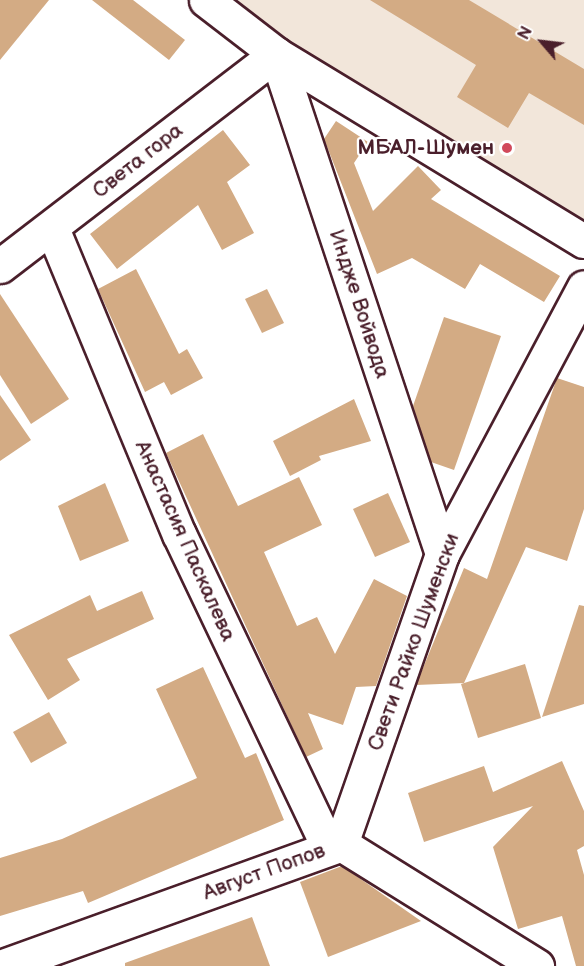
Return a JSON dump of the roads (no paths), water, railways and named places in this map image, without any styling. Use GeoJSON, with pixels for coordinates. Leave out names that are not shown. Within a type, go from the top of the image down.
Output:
{"type":"FeatureCollection","features":[{"type":"Feature","properties":{"kind":"street"},"geometry":{"type":"LineString","coordinates":[[206,0],[276,54],[584,241]]}},
{"type":"Feature","properties":{"kind":"street","name":"Света гора"},"geometry":{"type":"LineString","coordinates":[[0,266],[276,54]]}},
{"type":"Feature","properties":{"kind":"street","name":"Индже Войвода"},"geometry":{"type":"LineString","coordinates":[[276,54],[442,554]]}},
{"type":"Feature","properties":{"kind":"street","name":"Анастасия Паскалева"},"geometry":{"type":"LineString","coordinates":[[52,228],[179,534],[335,846]]}},
{"type":"Feature","properties":{"kind":"street","name":"Свети Райко Шуменски"},"geometry":{"type":"LineString","coordinates":[[335,846],[442,554],[584,287]]}},
{"type":"Feature","properties":{"kind":"street","name":"Август Попов"},"geometry":{"type":"LineString","coordinates":[[3,966],[335,846],[537,966]]}},
{"type":"Feature","properties":{"kind":"place","name":"МБАЛ-Шумен"},"geometry":{"type":"Point","coordinates":[507,148]}}]}
